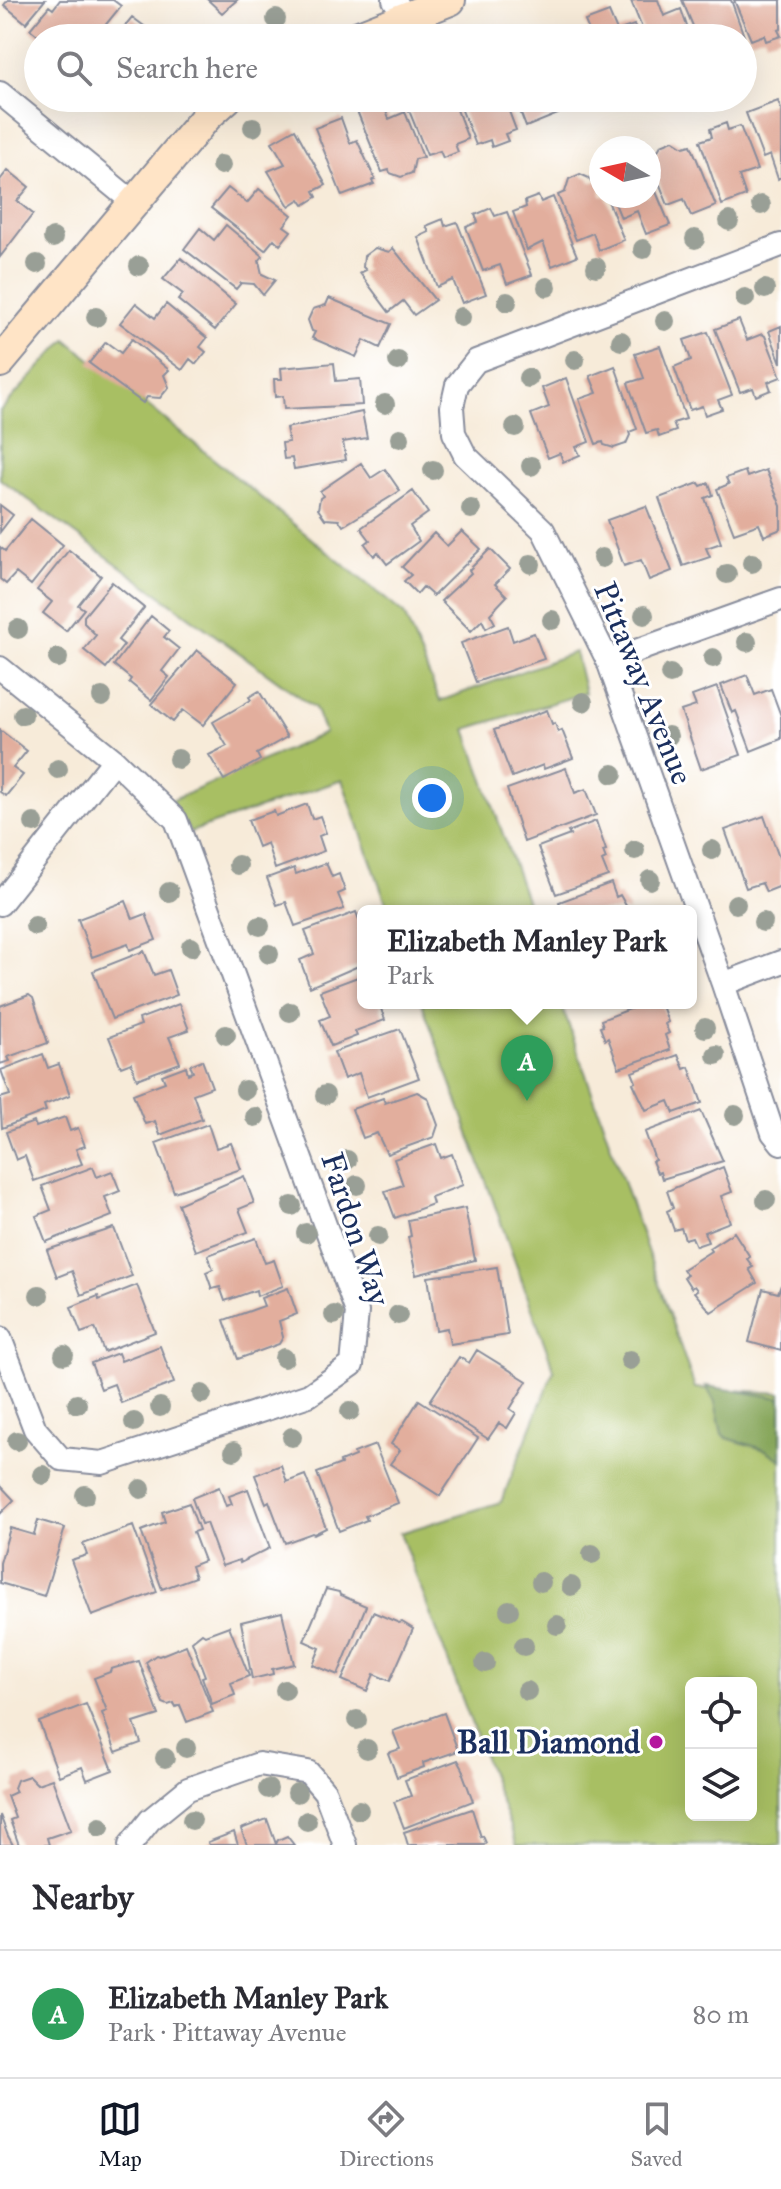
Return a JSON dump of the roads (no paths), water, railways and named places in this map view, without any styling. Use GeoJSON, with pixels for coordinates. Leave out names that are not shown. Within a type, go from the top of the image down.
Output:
{"type":"FeatureCollection","features":[{"type":"Feature","properties":{"kind":"street"},"geometry":{"type":"LineString","coordinates":[[375,24],[400,8],[450,0]]}},
{"type":"Feature","properties":{"kind":"street"},"geometry":{"type":"LineString","coordinates":[[0,93],[134,203]]}},
{"type":"Feature","properties":{"kind":"street"},"geometry":{"type":"LineString","coordinates":[[0,362],[211,112]]}},
{"type":"Feature","properties":{"kind":"street","name":"Pittaway Avenue"},"geometry":{"type":"LineString","coordinates":[[695,905],[608,661],[543,530],[465,455],[454,433],[452,407],[457,385],[476,361],[781,245]]}},
{"type":"Feature","properties":{"kind":"street"},"geometry":{"type":"LineString","coordinates":[[608,661],[781,599]]}},
{"type":"Feature","properties":{"kind":"street","name":"Fardon Way"},"geometry":{"type":"LineString","coordinates":[[0,668],[114,760],[176,820],[357,1312],[352,1365],[309,1395],[102,1463],[61,1459],[35,1429],[0,1338]]}},
{"type":"Feature","properties":{"kind":"street"},"geometry":{"type":"LineString","coordinates":[[0,904],[114,760]]}},
{"type":"Feature","properties":{"kind":"street","name":"Pittaway Avenue"},"geometry":{"type":"LineString","coordinates":[[697,911],[773,1133],[781,1143]]}},
{"type":"Feature","properties":{"kind":"street"},"geometry":{"type":"LineString","coordinates":[[723,984],[781,962]]}},
{"type":"Feature","properties":{"kind":"street"},"geometry":{"type":"LineString","coordinates":[[130,1845],[150,1820],[188,1789],[259,1764],[308,1772],[325,1792],[345,1845]]}},
{"type":"Feature","properties":{"kind":"place","name":"Elizabeth Manley Park"},"geometry":{"type":"Point","coordinates":[527,1101]}},
{"type":"Feature","properties":{"kind":"place","name":"Ball Diamond"},"geometry":{"type":"Point","coordinates":[656,1742]}}]}
